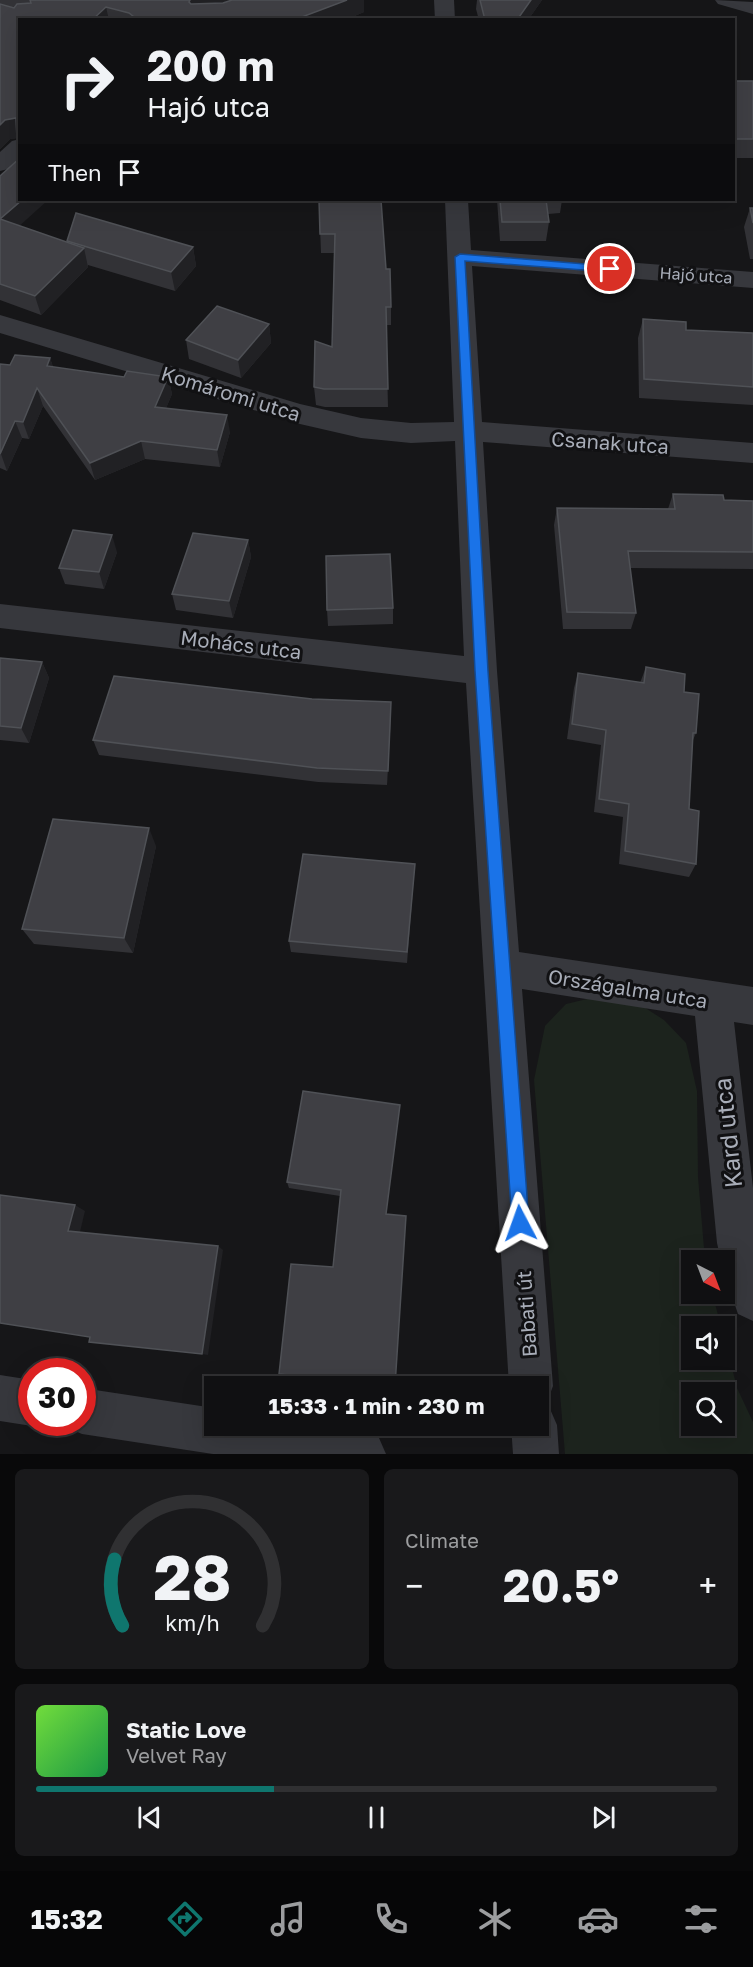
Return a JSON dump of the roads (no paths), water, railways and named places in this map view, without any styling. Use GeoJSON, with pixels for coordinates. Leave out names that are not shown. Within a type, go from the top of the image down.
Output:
{"type":"FeatureCollection","features":[{"type":"Feature","properties":{"kind":"street"},"geometry":{"type":"LineString","coordinates":[[444,0],[445,18]]}},
{"type":"Feature","properties":{"kind":"street"},"geometry":{"type":"LineString","coordinates":[[725,0],[753,8]]}},
{"type":"Feature","properties":{"kind":"street"},"geometry":{"type":"LineString","coordinates":[[0,164],[18,148]]}},
{"type":"Feature","properties":{"kind":"street","name":"Babati út"},"geometry":{"type":"LineString","coordinates":[[456,201],[481,671],[530,1376]]}},
{"type":"Feature","properties":{"kind":"street","name":"Hajó utca"},"geometry":{"type":"LineString","coordinates":[[460,257],[753,280]]}},
{"type":"Feature","properties":{"kind":"street","name":"Komáromi utca"},"geometry":{"type":"LineString","coordinates":[[0,324],[327,421],[361,428],[411,433],[467,431]]}},
{"type":"Feature","properties":{"kind":"street","name":"Csanak utca"},"geometry":{"type":"LineString","coordinates":[[467,431],[753,453]]}},
{"type":"Feature","properties":{"kind":"street","name":"Mohács utca"},"geometry":{"type":"LineString","coordinates":[[0,616],[481,671]]}},
{"type":"Feature","properties":{"kind":"street","name":"Országalma utca"},"geometry":{"type":"LineString","coordinates":[[503,968],[713,1001],[753,1005]]}},
{"type":"Feature","properties":{"kind":"street","name":"Kard utca"},"geometry":{"type":"LineString","coordinates":[[713,1001],[738,1243],[753,1299]]}},
{"type":"Feature","properties":{"kind":"street"},"geometry":{"type":"LineString","coordinates":[[0,1398],[18,1401]]}},
{"type":"Feature","properties":{"kind":"street"},"geometry":{"type":"LineString","coordinates":[[96,1413],[363,1454]]}},
{"type":"Feature","properties":{"kind":"street"},"geometry":{"type":"LineString","coordinates":[[535,1436],[536,1454]]}}]}
